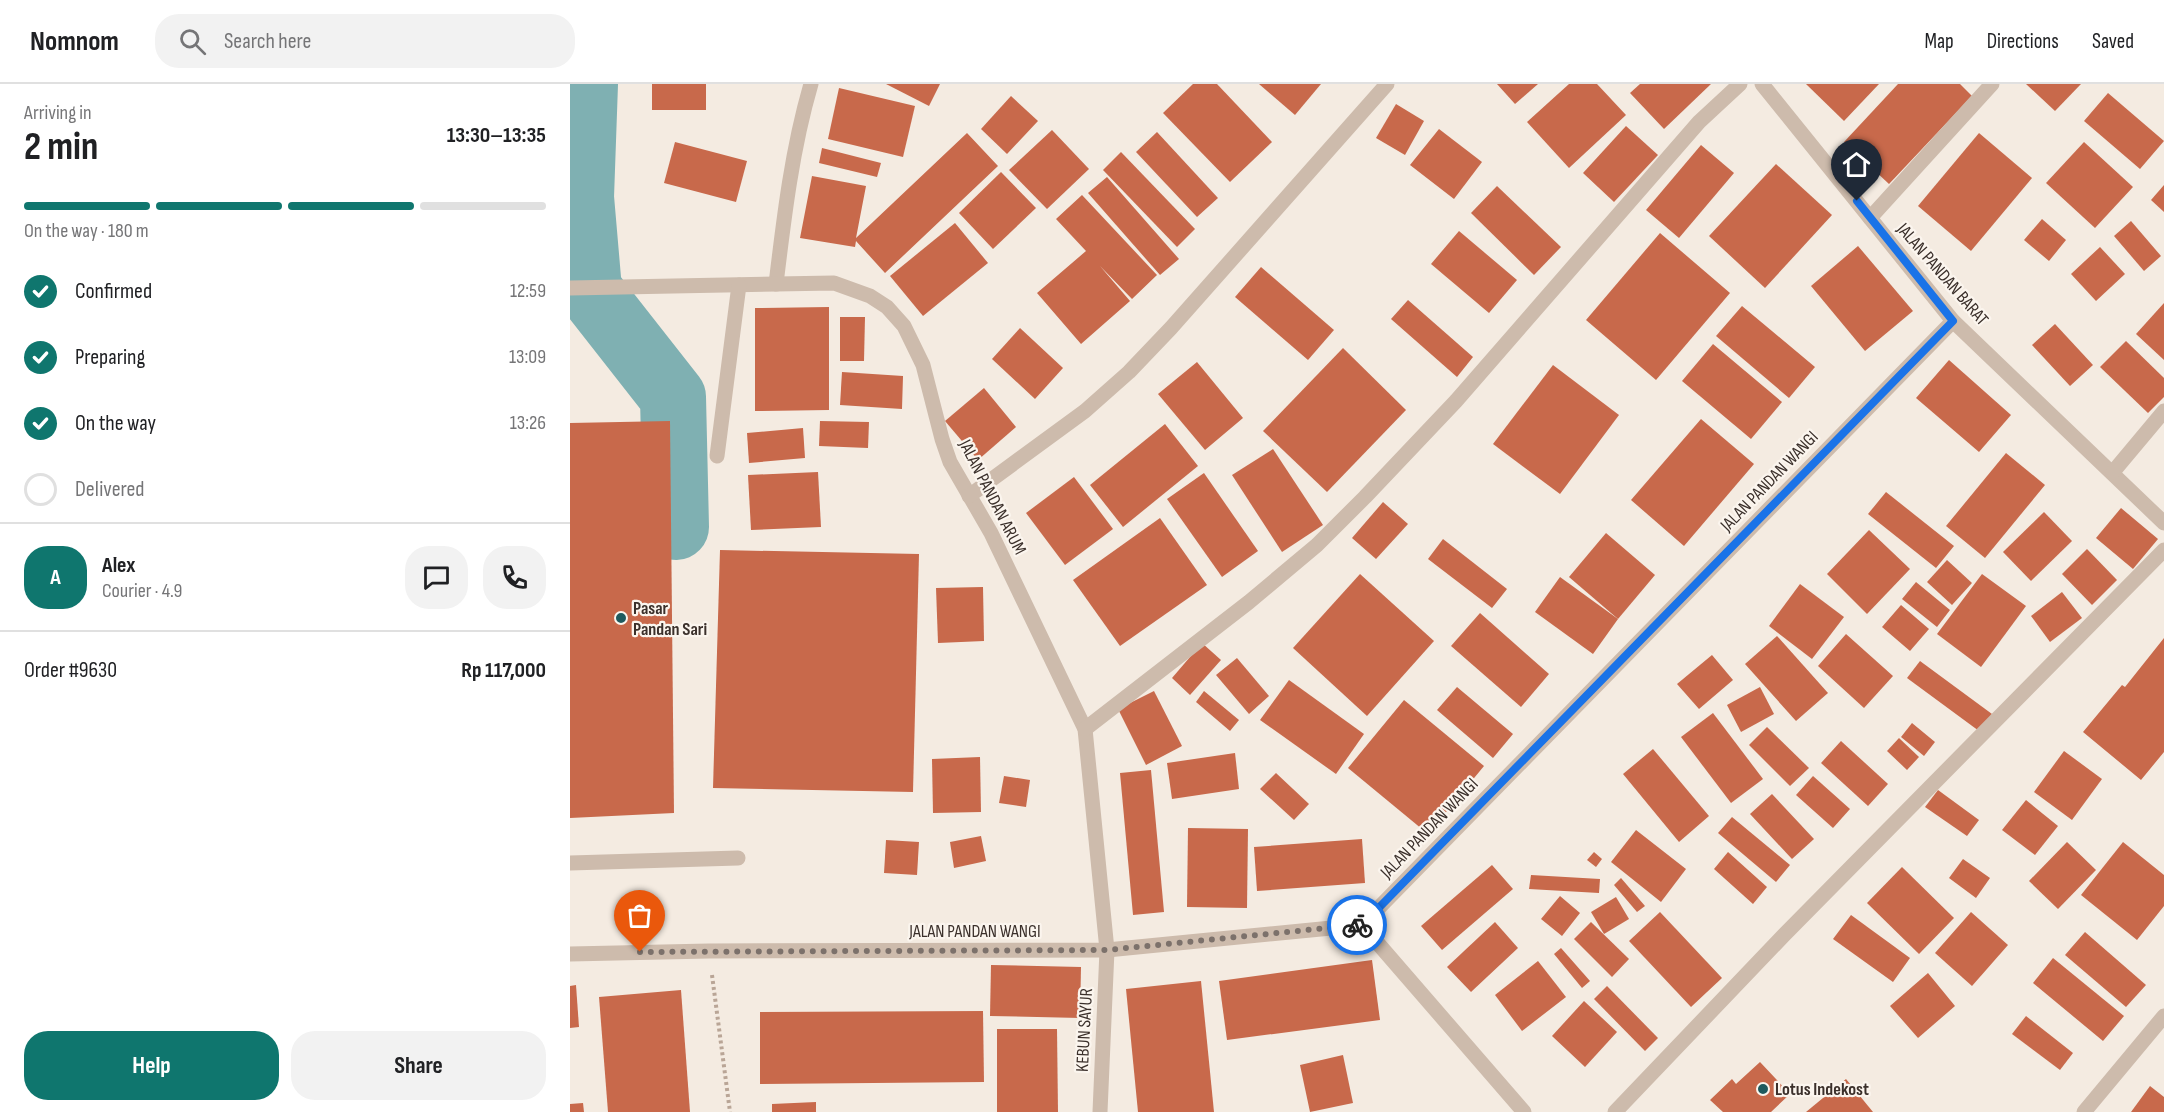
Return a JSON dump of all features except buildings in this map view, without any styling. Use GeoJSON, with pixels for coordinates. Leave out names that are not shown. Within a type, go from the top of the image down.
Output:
{"type":"FeatureCollection","features":[{"type":"Feature","properties":{"kind":"street"},"geometry":{"type":"LineString","coordinates":[[776,284],[787,197],[804,107],[811,84]]}},
{"type":"Feature","properties":{"kind":"street"},"geometry":{"type":"LineString","coordinates":[[969,496],[1085,411],[1129,372],[1387,84]]}},
{"type":"Feature","properties":{"kind":"street"},"geometry":{"type":"LineString","coordinates":[[1085,729],[1250,602],[1317,545],[1456,400],[1700,122],[1740,84]]}},
{"type":"Feature","properties":{"kind":"street","name":"JALAN PANDAN BARAT"},"geometry":{"type":"LineString","coordinates":[[1762,84],[1953,321],[2164,523]]}},
{"type":"Feature","properties":{"kind":"street"},"geometry":{"type":"LineString","coordinates":[[1870,218],[1992,84]]}},
{"type":"Feature","properties":{"kind":"street","name":"JALAN PANDAN ARUM"},"geometry":{"type":"LineString","coordinates":[[571,288],[834,283],[870,296],[887,307],[904,326],[923,365],[950,462],[991,533],[1085,729],[1107,950]]}},
{"type":"Feature","properties":{"kind":"street"},"geometry":{"type":"LineString","coordinates":[[717,456],[739,285]]}},
{"type":"Feature","properties":{"kind":"street","name":"JALAN PANDAN WANGI"},"geometry":{"type":"LineString","coordinates":[[570,954],[709,951],[1107,950],[1362,925],[1953,321]]}},
{"type":"Feature","properties":{"kind":"street"},"geometry":{"type":"LineString","coordinates":[[2113,472],[2164,411]]}},
{"type":"Feature","properties":{"kind":"street"},"geometry":{"type":"LineString","coordinates":[[1615,1112],[1784,935],[2164,550]]}},
{"type":"Feature","properties":{"kind":"street"},"geometry":{"type":"LineString","coordinates":[[570,863],[738,858]]}},
{"type":"Feature","properties":{"kind":"street"},"geometry":{"type":"LineString","coordinates":[[1362,925],[1524,1112]]}},
{"type":"Feature","properties":{"kind":"street","name":"KEBUN SAYUR"},"geometry":{"type":"LineString","coordinates":[[1100,1112],[1107,950]]}},
{"type":"Feature","properties":{"kind":"street"},"geometry":{"type":"LineString","coordinates":[[2084,1112],[2164,1016]]}},
{"type":"Feature","properties":{"kind":"path"},"geometry":{"type":"LineString","coordinates":[[709,951],[730,1112]]}},
{"type":"Feature","properties":{"kind":"waterway"},"geometry":{"type":"LineString","coordinates":[[585,84],[581,197],[589,290],[673,397],[676,527]]}},
{"type":"Feature","properties":{"kind":"way so far"},"geometry":{"type":"LineString","coordinates":[[640,952],[1107,950],[1357,925]]}},
{"type":"Feature","properties":{"kind":"place","name":"Pasar Pandan Sari"},"geometry":{"type":"Point","coordinates":[621,618]}},
{"type":"Feature","properties":{"kind":"place","name":"Lotus Indekost"},"geometry":{"type":"Point","coordinates":[1763,1089]}},
{"type":"Feature","properties":{"kind":"route"},"geometry":{"type":"LineString","coordinates":[[1357,925],[1362,925],[1953,321],[1857,201]]}}]}
